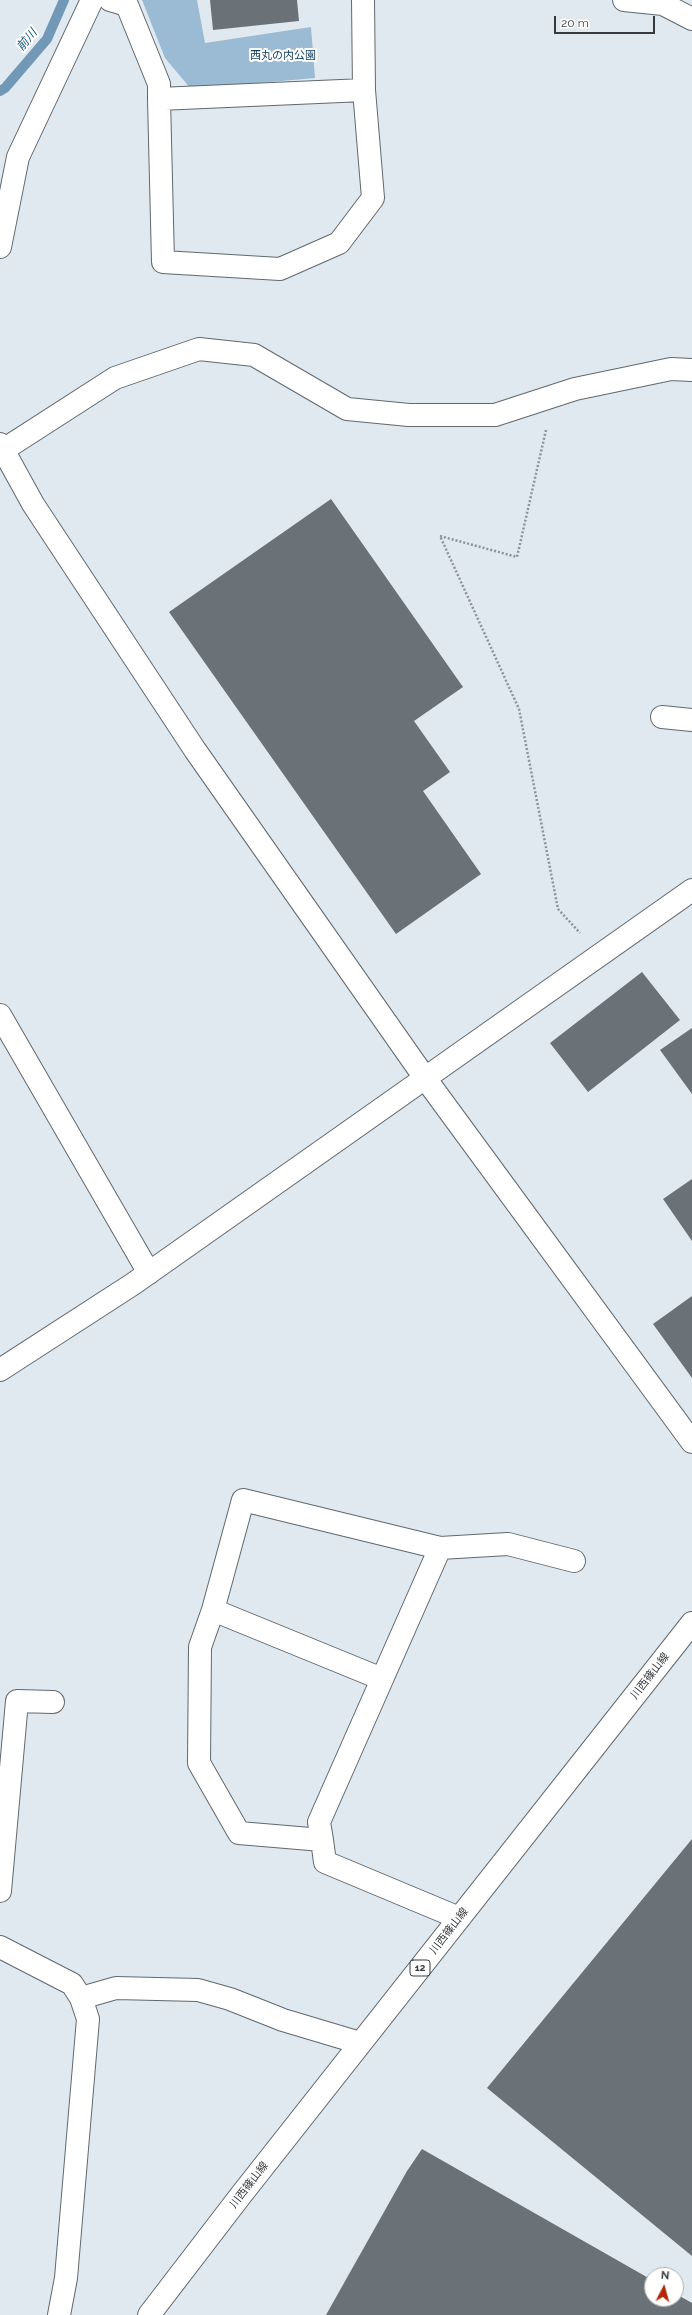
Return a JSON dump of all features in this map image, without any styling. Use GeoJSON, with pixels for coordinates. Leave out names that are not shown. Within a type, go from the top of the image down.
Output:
{"type":"FeatureCollection","features":[{"type":"Feature","properties":{"kind":"street"},"geometry":{"type":"LineString","coordinates":[[0,247],[18,157],[92,0]]}},
{"type":"Feature","properties":{"kind":"street"},"geometry":{"type":"LineString","coordinates":[[110,0],[127,5],[159,84],[163,262],[280,269],[339,244],[372,198],[364,90],[363,0]]}},
{"type":"Feature","properties":{"kind":"street"},"geometry":{"type":"LineString","coordinates":[[624,0],[663,4],[692,19]]}},
{"type":"Feature","properties":{"kind":"street"},"geometry":{"type":"LineString","coordinates":[[159,100],[364,90]]}},
{"type":"Feature","properties":{"kind":"street"},"geometry":{"type":"LineString","coordinates":[[692,370],[671,369],[575,389],[495,415],[409,415],[347,409],[254,355],[199,349],[115,378],[1,449],[33,504],[195,750],[425,1078],[692,1442]]}},
{"type":"Feature","properties":{"kind":"street"},"geometry":{"type":"LineString","coordinates":[[662,717],[692,720]]}},
{"type":"Feature","properties":{"kind":"street"},"geometry":{"type":"LineString","coordinates":[[0,1370],[149,1273],[601,956],[692,890]]}},
{"type":"Feature","properties":{"kind":"street"},"geometry":{"type":"LineString","coordinates":[[0,1015],[149,1273]]}},
{"type":"Feature","properties":{"kind":"street"},"geometry":{"type":"LineString","coordinates":[[322,1840],[239,1833],[199,1763],[200,1647],[213,1610],[243,1500],[440,1548],[508,1544],[574,1561]]}},
{"type":"Feature","properties":{"kind":"street"},"geometry":{"type":"LineString","coordinates":[[440,1548],[319,1822],[325,1862],[459,1918]]}},
{"type":"Feature","properties":{"kind":"street"},"geometry":{"type":"LineString","coordinates":[[213,1610],[382,1679]]}},
{"type":"Feature","properties":{"kind":"street","name":"川西篠山線"},"geometry":{"type":"LineString","coordinates":[[149,2315],[360,2043],[692,1623]]}},
{"type":"Feature","properties":{"kind":"street"},"geometry":{"type":"LineString","coordinates":[[0,1891],[17,1701],[53,1702]]}},
{"type":"Feature","properties":{"kind":"street"},"geometry":{"type":"LineString","coordinates":[[0,1947],[72,1984],[81,1998],[88,2018],[66,2278],[59,2315]]}},
{"type":"Feature","properties":{"kind":"street"},"geometry":{"type":"LineString","coordinates":[[81,1998],[116,1988],[198,1990],[230,1999],[283,2020],[360,2043]]}},
{"type":"Feature","properties":{"kind":"path"},"geometry":{"type":"LineString","coordinates":[[553,396],[517,557],[440,536],[519,709],[558,910],[601,956]]}},
{"type":"Feature","properties":{"kind":"green space","name":"西丸の内公園"},"geometry":{"type":"Polygon","coordinates":[[[142,0],[197,0],[205,43],[311,27],[315,78],[191,89],[165,58],[142,0]]]}},
{"type":"Feature","properties":{"kind":"building"},"geometry":{"type":"Polygon","coordinates":[[[210,0],[297,0],[299,21],[213,30],[210,0]]]}},
{"type":"Feature","properties":{"kind":"building"},"geometry":{"type":"Polygon","coordinates":[[[331,499],[463,687],[414,721],[450,772],[423,791],[481,874],[396,934],[169,612],[331,499]]]}},
{"type":"Feature","properties":{"kind":"building"},"geometry":{"type":"Polygon","coordinates":[[[642,972],[680,1020],[588,1092],[550,1043],[642,972]]]}},
{"type":"Feature","properties":{"kind":"building"},"geometry":{"type":"Polygon","coordinates":[[[692,1028],[692,1094],[660,1050],[692,1028]]]}},
{"type":"Feature","properties":{"kind":"building"},"geometry":{"type":"Polygon","coordinates":[[[692,1179],[692,1241],[663,1199],[692,1179]]]}},
{"type":"Feature","properties":{"kind":"building"},"geometry":{"type":"Polygon","coordinates":[[[692,1296],[692,1378],[653,1324],[692,1296]]]}},
{"type":"Feature","properties":{"kind":"building"},"geometry":{"type":"Polygon","coordinates":[[[692,1839],[692,2256],[487,2088],[692,1839]]]}},
{"type":"Feature","properties":{"kind":"building"},"geometry":{"type":"Polygon","coordinates":[[[422,2149],[644,2275],[644,2307],[684,2307],[684,2298],[692,2303],[692,2315],[326,2315],[407,2171],[422,2149]]]}},
{"type":"Feature","properties":{"kind":"waterway","name":"前川"},"geometry":{"type":"LineString","coordinates":[[0,91],[5,88],[47,39],[64,0]]}}]}
